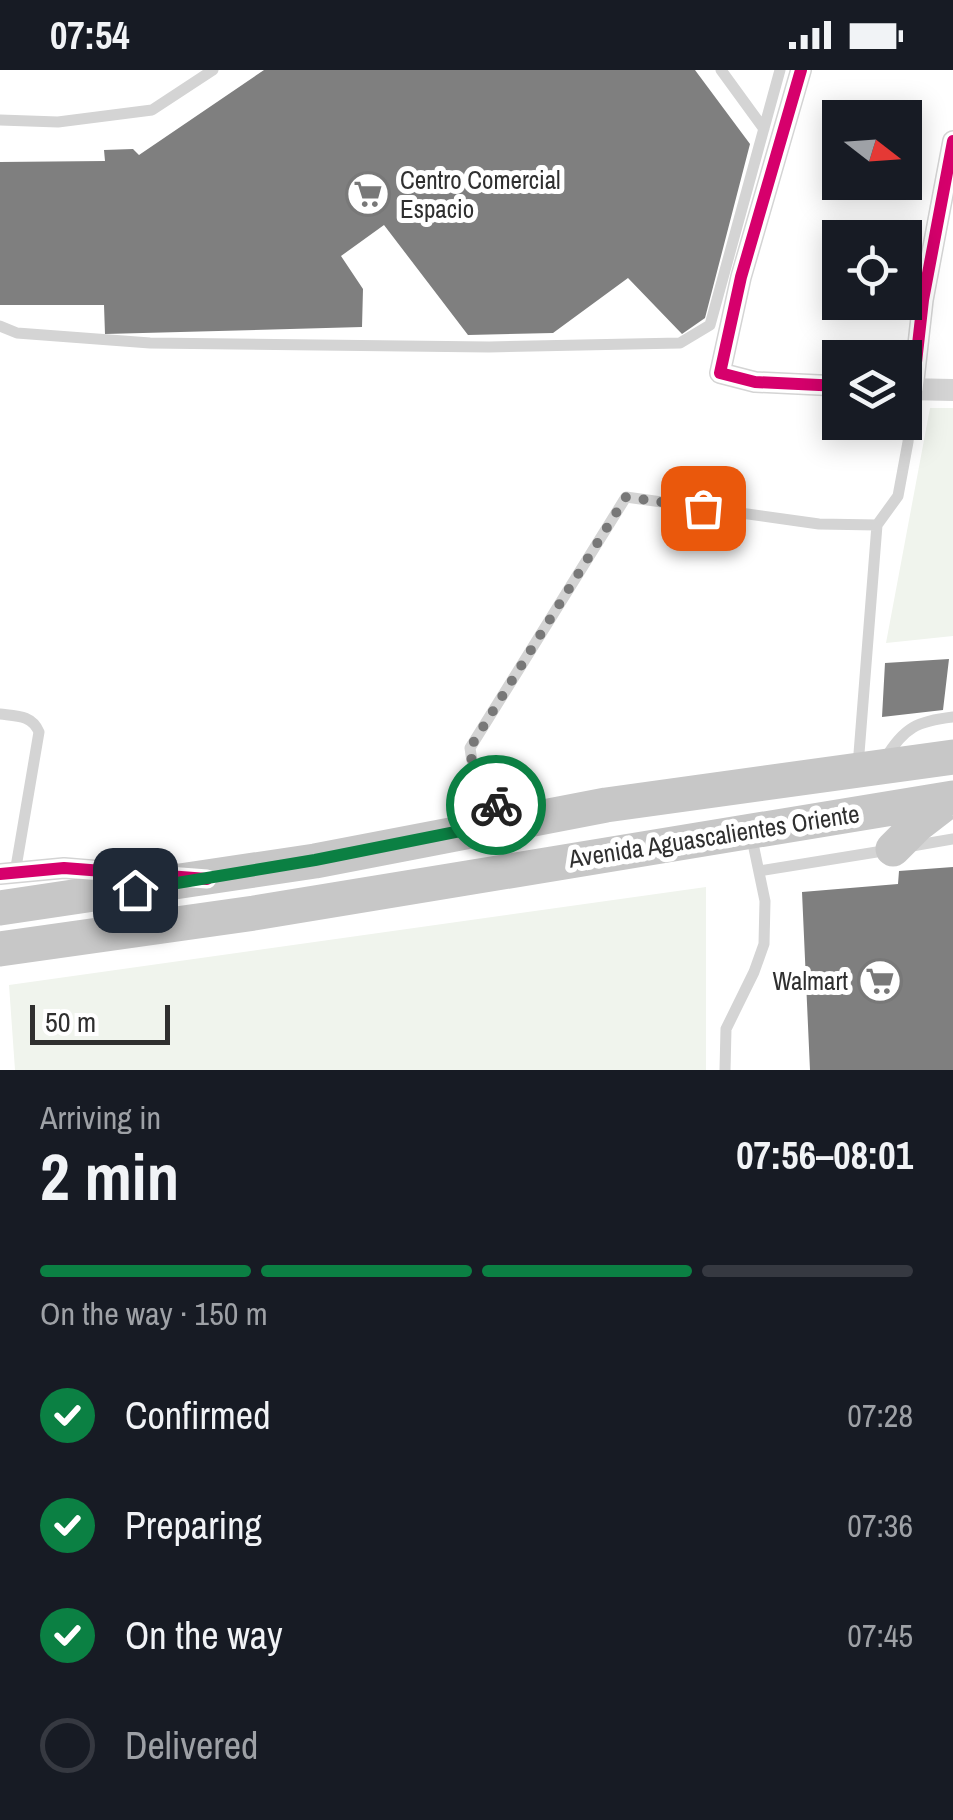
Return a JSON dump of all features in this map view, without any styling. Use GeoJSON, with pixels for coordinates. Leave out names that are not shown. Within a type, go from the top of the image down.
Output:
{"type":"FeatureCollection","features":[{"type":"Feature","properties":{"kind":"main road","name":"Avenida Aguascalientes Oriente"},"geometry":{"type":"LineString","coordinates":[[0,908],[206,879],[606,805],[953,757]]}},
{"type":"Feature","properties":{"kind":"main road","name":"Avenida Aguascalientes Oriente"},"geometry":{"type":"LineString","coordinates":[[0,950],[254,914],[953,798]]}},
{"type":"Feature","properties":{"kind":"main road"},"geometry":{"type":"LineString","coordinates":[[893,849],[916,824],[953,798]]}},
{"type":"Feature","properties":{"kind":"street"},"geometry":{"type":"LineString","coordinates":[[801,70],[741,277],[720,373],[755,382],[822,385]]}},
{"type":"Feature","properties":{"kind":"street"},"geometry":{"type":"LineString","coordinates":[[917,340],[953,142]]}},
{"type":"Feature","properties":{"kind":"street"},"geometry":{"type":"LineString","coordinates":[[922,389],[953,390]]}},
{"type":"Feature","properties":{"kind":"street","name":"Avenida Aguascalientes Oriente"},"geometry":{"type":"LineString","coordinates":[[7,873],[64,868],[206,879]]}},
{"type":"Feature","properties":{"kind":"lane"},"geometry":{"type":"LineString","coordinates":[[0,120],[58,122],[152,110],[213,70]]}},
{"type":"Feature","properties":{"kind":"lane"},"geometry":{"type":"LineString","coordinates":[[721,70],[764,129]]}},
{"type":"Feature","properties":{"kind":"lane"},"geometry":{"type":"LineString","coordinates":[[731,84],[736,70]]}},
{"type":"Feature","properties":{"kind":"lane"},"geometry":{"type":"LineString","coordinates":[[0,326],[17,333],[150,343],[489,348],[680,343],[710,325],[780,70]]}},
{"type":"Feature","properties":{"kind":"lane"},"geometry":{"type":"LineString","coordinates":[[869,771],[877,525],[898,496],[908,440]]}},
{"type":"Feature","properties":{"kind":"lane"},"geometry":{"type":"LineString","coordinates":[[516,820],[483,795],[473,774],[470,748],[626,497],[819,524],[877,525]]}},
{"type":"Feature","properties":{"kind":"lane"},"geometry":{"type":"LineString","coordinates":[[0,714],[25,717],[36,722],[40,732],[7,873]]}},
{"type":"Feature","properties":{"kind":"lane"},"geometry":{"type":"LineString","coordinates":[[869,771],[922,721],[953,717]]}},
{"type":"Feature","properties":{"kind":"lane"},"geometry":{"type":"LineString","coordinates":[[726,1070],[726,1029],[764,944],[765,901],[751,830]]}},
{"type":"Feature","properties":{"kind":"lane"},"geometry":{"type":"LineString","coordinates":[[760,871],[953,839]]}},
{"type":"Feature","properties":{"kind":"shaded area"},"geometry":{"type":"Polygon","coordinates":[[[930,408],[953,408],[953,636],[886,643],[930,408]]]}},
{"type":"Feature","properties":{"kind":"shaded area"},"geometry":{"type":"Polygon","coordinates":[[[706,887],[706,1070],[15,1070],[9,985],[706,887]]]}},
{"type":"Feature","properties":{"kind":"building","name":"Centro Comercial Espacio"},"geometry":{"type":"Polygon","coordinates":[[[264,70],[695,70],[750,144],[705,318],[682,334],[628,278],[553,333],[468,335],[384,225],[341,256],[363,289],[362,327],[105,334],[104,305],[0,305],[0,162],[105,161],[104,150],[133,149],[139,155],[264,70]]]}},
{"type":"Feature","properties":{"kind":"building"},"geometry":{"type":"Polygon","coordinates":[[[949,659],[943,710],[882,717],[885,663],[949,659]]]}},
{"type":"Feature","properties":{"kind":"building","name":"Walmart"},"geometry":{"type":"Polygon","coordinates":[[[953,867],[953,1070],[810,1070],[802,892],[898,884],[899,871],[953,867]]]}},
{"type":"Feature","properties":{"kind":"cycle path"},"geometry":{"type":"LineString","coordinates":[[801,70],[741,277],[720,373],[755,382],[822,385]]}},
{"type":"Feature","properties":{"kind":"cycle path"},"geometry":{"type":"LineString","coordinates":[[919,340],[953,141]]}},
{"type":"Feature","properties":{"kind":"cycle path"},"geometry":{"type":"LineString","coordinates":[[0,874],[64,868],[207,879]]}},
{"type":"Feature","properties":{"kind":"way so far"},"geometry":{"type":"LineString","coordinates":[[496,805],[483,795],[473,774],[470,748],[626,497],[703,508]]}},
{"type":"Feature","properties":{"kind":"place","name":"Centro Comercial Espacio"},"geometry":{"type":"Point","coordinates":[368,194]}},
{"type":"Feature","properties":{"kind":"place","name":"Walmart"},"geometry":{"type":"Point","coordinates":[880,981]}},
{"type":"Feature","properties":{"kind":"route"},"geometry":{"type":"LineString","coordinates":[[135,890],[315,860],[516,820],[496,805]]}}]}
